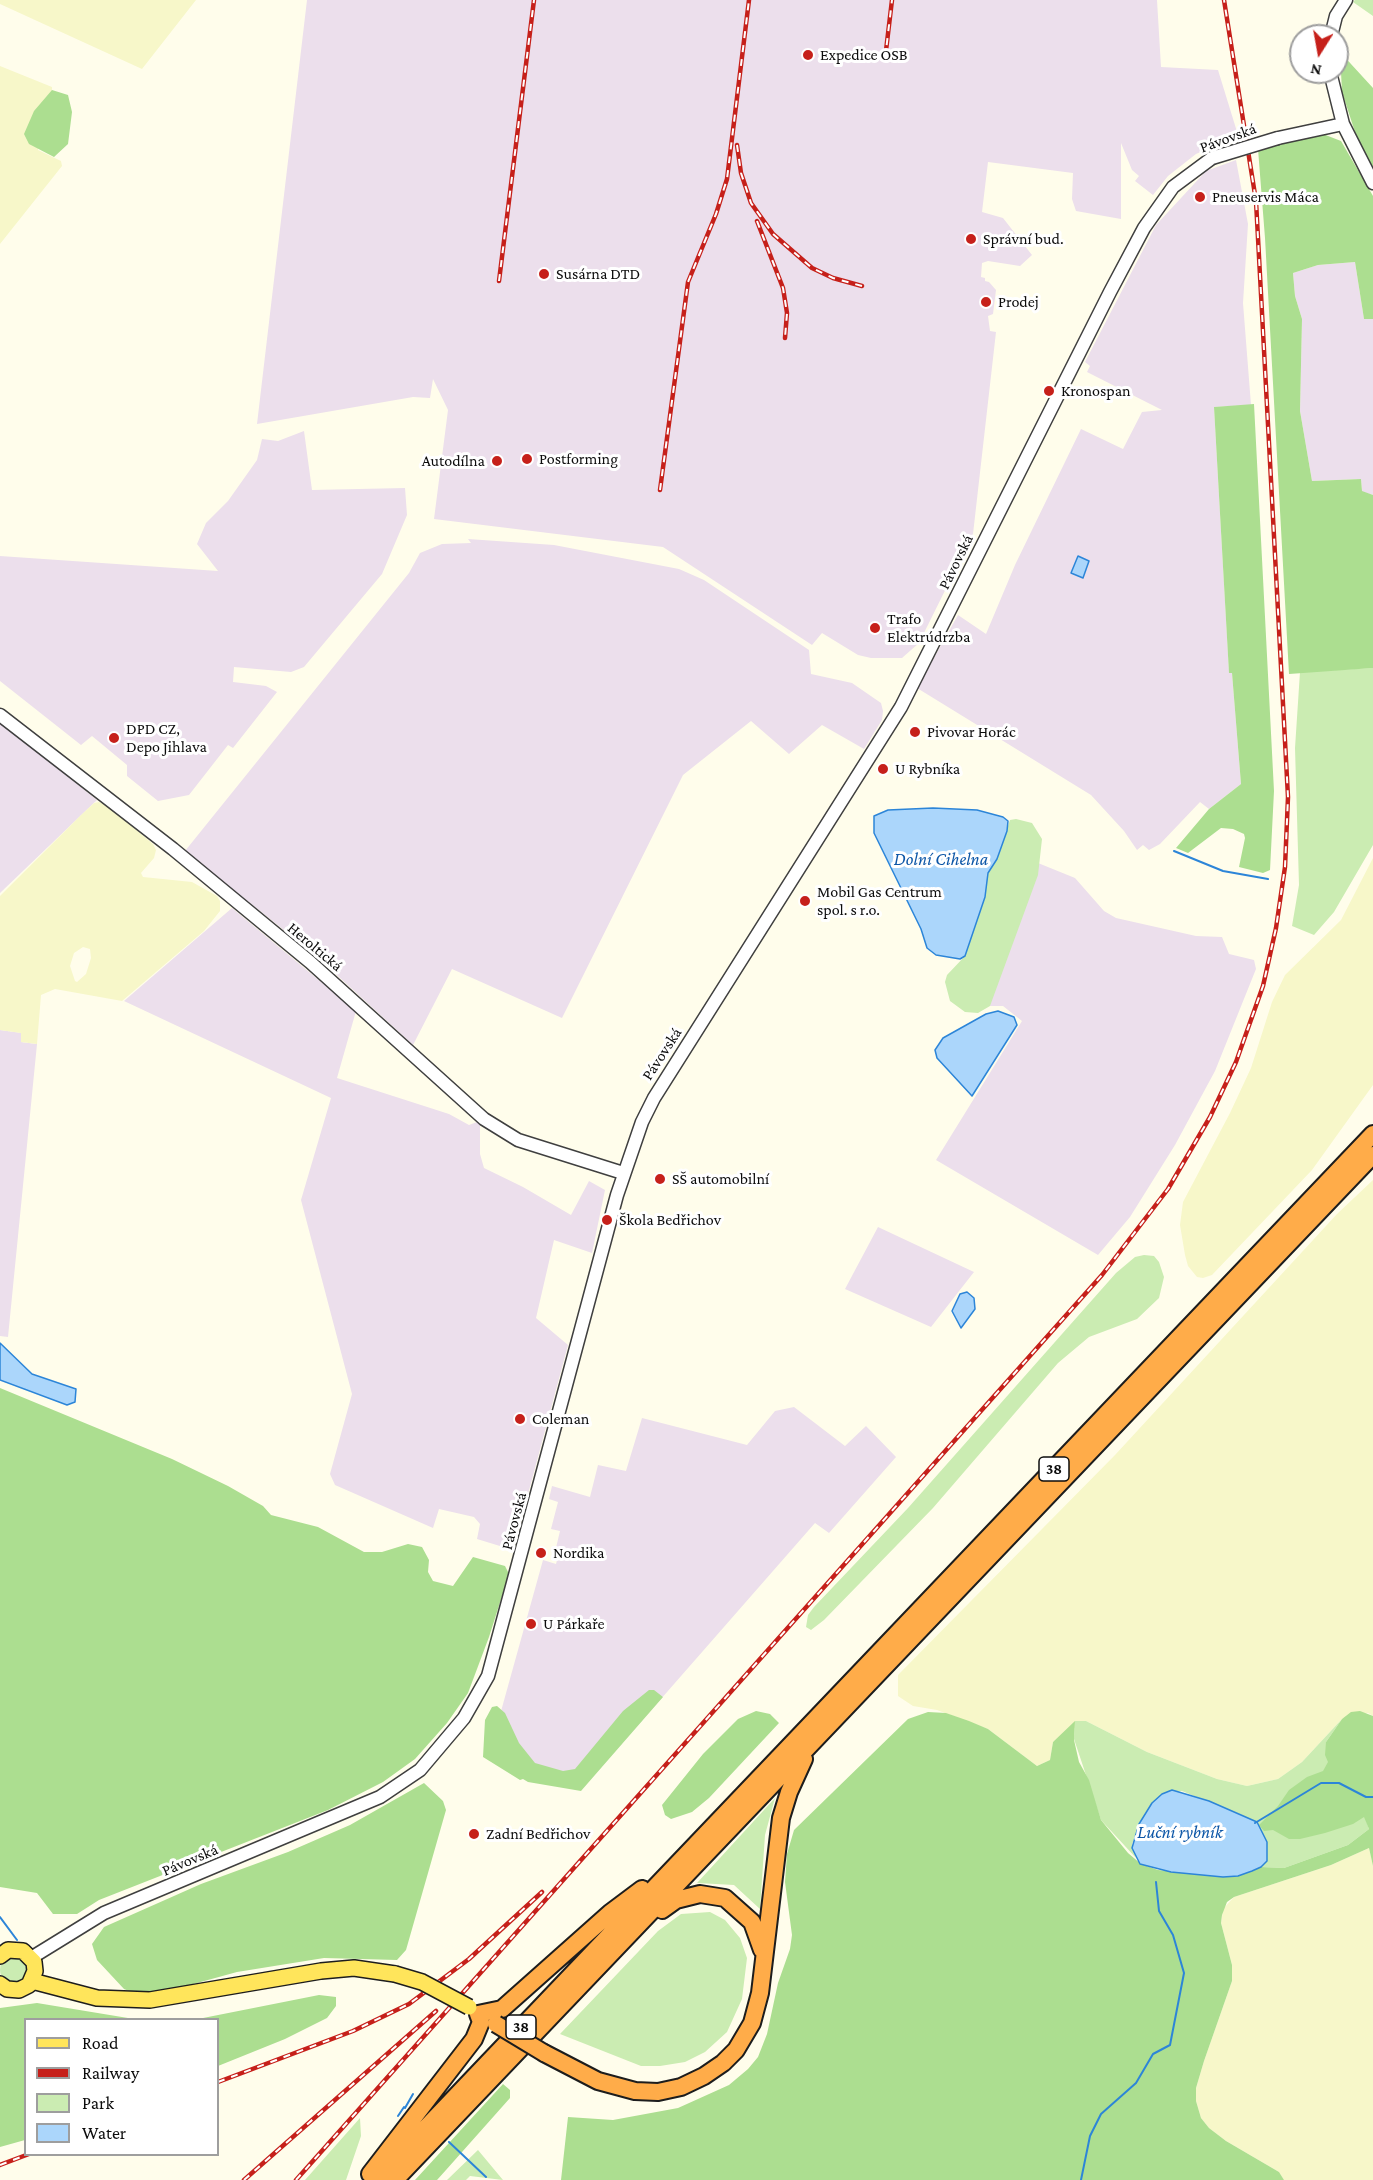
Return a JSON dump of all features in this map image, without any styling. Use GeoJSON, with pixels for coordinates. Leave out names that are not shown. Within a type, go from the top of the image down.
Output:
{"type":"FeatureCollection","features":[{"type":"Feature","properties":{"kind":"highway","name":"38"},"geometry":{"type":"LineString","coordinates":[[376,2180],[1373,1134]]}},
{"type":"Feature","properties":{"kind":"highway","name":"38"},"geometry":{"type":"LineString","coordinates":[[395,2180],[1373,1155]]}},
{"type":"Feature","properties":{"kind":"highway"},"geometry":{"type":"LineString","coordinates":[[473,2011],[584,2075],[635,2091],[658,2092],[681,2087],[714,2070],[736,2050],[752,2023],[760,1993],[784,1805],[800,1766],[824,1731]]}},
{"type":"Feature","properties":{"kind":"highway"},"geometry":{"type":"LineString","coordinates":[[473,2011],[502,2009],[610,1913],[641,1889],[667,1875]]}},
{"type":"Feature","properties":{"kind":"highway"},"geometry":{"type":"LineString","coordinates":[[635,1929],[676,1900],[700,1894],[725,1898],[752,1922],[760,1938],[764,1960]]}},
{"type":"Feature","properties":{"kind":"highway"},"geometry":{"type":"LineString","coordinates":[[365,2180],[474,2039],[481,2022],[473,2011]]}},
{"type":"Feature","properties":{"kind":"main road"},"geometry":{"type":"LineString","coordinates":[[0,1956],[13,1950],[24,1951],[31,1958],[35,1971],[32,1981],[19,1990],[7,1989],[0,1984]]}},
{"type":"Feature","properties":{"kind":"main road"},"geometry":{"type":"LineString","coordinates":[[32,1981],[98,1998],[150,2000],[321,1971],[354,1968],[395,1974],[422,1982],[473,2011]]}},
{"type":"Feature","properties":{"kind":"street"},"geometry":{"type":"LineString","coordinates":[[1334,24],[1346,0]]}},
{"type":"Feature","properties":{"kind":"street"},"geometry":{"type":"LineString","coordinates":[[1333,84],[1343,124],[1373,183]]}},
{"type":"Feature","properties":{"kind":"street","name":"Pávovská"},"geometry":{"type":"LineString","coordinates":[[31,1958],[104,1913],[380,1797],[420,1770],[464,1718],[488,1676],[623,1173],[642,1122],[654,1098],[906,699],[1110,292],[1144,228],[1173,187],[1212,158],[1278,138],[1343,124]]}},
{"type":"Feature","properties":{"kind":"street","name":"Heroltická"},"geometry":{"type":"LineString","coordinates":[[0,716],[173,849],[310,962],[484,1119],[518,1140],[623,1173]]}},
{"type":"Feature","properties":{"kind":"shaded area"},"geometry":{"type":"Polygon","coordinates":[[[307,0],[1157,0],[1161,67],[1218,70],[1238,135],[1196,154],[1168,176],[1153,195],[1135,181],[1139,176],[1132,170],[1121,143],[1121,219],[1076,211],[1072,199],[1073,173],[988,162],[982,212],[1003,218],[1032,255],[1020,266],[988,261],[982,263],[981,277],[985,278],[985,281],[996,290],[993,314],[988,316],[990,331],[996,332],[973,534],[919,643],[902,658],[871,658],[858,655],[822,633],[812,645],[663,547],[434,519],[448,410],[433,379],[430,398],[413,397],[257,424],[307,0]]]}},
{"type":"Feature","properties":{"kind":"shaded area"},"geometry":{"type":"Polygon","coordinates":[[[1236,160],[1248,224],[1243,303],[1251,405],[1214,407],[1229,672],[1232,673],[1241,784],[1209,809],[1200,802],[1160,844],[1149,850],[1143,845],[1137,850],[1124,831],[1091,795],[917,688],[958,615],[986,634],[1015,565],[1081,429],[1123,449],[1142,412],[1162,410],[1087,372],[1090,366],[1085,362],[1156,225],[1206,171],[1236,160]]]}},
{"type":"Feature","properties":{"kind":"shaded area"},"geometry":{"type":"Polygon","coordinates":[[[1355,262],[1364,319],[1373,319],[1373,495],[1362,492],[1361,479],[1312,481],[1300,411],[1302,319],[1295,296],[1293,273],[1318,265],[1355,262]]]}},
{"type":"Feature","properties":{"kind":"shaded area"},"geometry":{"type":"Polygon","coordinates":[[[304,431],[312,490],[405,488],[407,515],[382,574],[304,667],[291,672],[234,667],[233,682],[266,686],[277,692],[233,748],[228,745],[189,795],[158,801],[127,776],[127,765],[92,736],[81,745],[0,681],[0,556],[218,571],[197,544],[206,523],[228,501],[257,460],[262,439],[278,441],[304,431]]]}},
{"type":"Feature","properties":{"kind":"shaded area"},"geometry":{"type":"Polygon","coordinates":[[[468,539],[554,545],[679,569],[704,580],[809,650],[811,674],[852,683],[881,703],[883,711],[882,720],[864,749],[822,725],[789,754],[751,721],[683,775],[562,1018],[452,969],[413,1045],[315,955],[185,851],[409,573],[420,553],[442,544],[471,543],[468,539]]]}},
{"type":"Feature","properties":{"kind":"shaded area"},"geometry":{"type":"Polygon","coordinates":[[[0,722],[97,800],[0,893],[0,722]]]}},
{"type":"Feature","properties":{"kind":"shaded area"},"geometry":{"type":"Polygon","coordinates":[[[1038,863],[1075,878],[1104,911],[1116,918],[1196,936],[1222,937],[1229,954],[1254,960],[1256,969],[1215,1071],[1175,1145],[1130,1217],[1098,1255],[936,1160],[1022,1021],[1003,1006],[981,1006],[1038,863]]]}},
{"type":"Feature","properties":{"kind":"shaded area"},"geometry":{"type":"Polygon","coordinates":[[[232,908],[356,1011],[337,1078],[449,1114],[469,1125],[477,1122],[480,1125],[480,1154],[484,1168],[523,1187],[571,1215],[589,1181],[605,1190],[592,1253],[554,1240],[536,1318],[568,1345],[513,1550],[477,1539],[480,1524],[474,1517],[439,1509],[433,1528],[335,1485],[330,1474],[352,1394],[301,1200],[331,1098],[124,1001],[232,908]]]}},
{"type":"Feature","properties":{"kind":"shaded area"},"geometry":{"type":"Polygon","coordinates":[[[0,1030],[22,1033],[21,1042],[37,1044],[8,1337],[0,1336],[0,1030]]]}},
{"type":"Feature","properties":{"kind":"shaded area"},"geometry":{"type":"Polygon","coordinates":[[[878,1227],[974,1272],[931,1327],[845,1289],[878,1227]]]}},
{"type":"Feature","properties":{"kind":"shaded area"},"geometry":{"type":"Polygon","coordinates":[[[794,1407],[845,1446],[866,1426],[896,1457],[829,1533],[815,1523],[583,1788],[547,1780],[498,1722],[543,1560],[556,1564],[559,1553],[555,1552],[560,1531],[551,1529],[558,1502],[549,1499],[552,1486],[590,1497],[598,1465],[626,1471],[642,1418],[747,1445],[775,1411],[794,1407]]]}},
{"type":"Feature","properties":{"kind":"green space"},"geometry":{"type":"Polygon","coordinates":[[[0,0],[196,0],[142,69],[0,4],[0,0]]]}},
{"type":"Feature","properties":{"kind":"green space"},"geometry":{"type":"Polygon","coordinates":[[[1373,0],[1373,16],[1353,2],[1373,0]]]}},
{"type":"Feature","properties":{"kind":"green space"},"geometry":{"type":"Polygon","coordinates":[[[1349,62],[1373,88],[1373,169],[1355,132],[1342,84],[1349,84],[1349,62]]]}},
{"type":"Feature","properties":{"kind":"green space"},"geometry":{"type":"Polygon","coordinates":[[[0,66],[52,87],[52,93],[46,98],[38,150],[61,161],[62,166],[0,244],[0,66]]]}},
{"type":"Feature","properties":{"kind":"green space"},"geometry":{"type":"Polygon","coordinates":[[[52,90],[68,95],[72,112],[68,144],[54,157],[29,144],[24,134],[34,111],[52,90]]]}},
{"type":"Feature","properties":{"kind":"green space"},"geometry":{"type":"Polygon","coordinates":[[[1323,134],[1341,141],[1373,196],[1373,319],[1364,319],[1355,262],[1318,265],[1293,273],[1295,296],[1302,319],[1300,411],[1312,481],[1361,479],[1362,491],[1373,495],[1373,668],[1289,674],[1258,149],[1323,134]]]}},
{"type":"Feature","properties":{"kind":"green space"},"geometry":{"type":"Polygon","coordinates":[[[1254,404],[1274,791],[1270,870],[1263,873],[1239,867],[1245,838],[1244,834],[1233,829],[1221,828],[1188,853],[1176,848],[1209,809],[1241,784],[1232,673],[1229,673],[1214,407],[1254,404]]]}},
{"type":"Feature","properties":{"kind":"green space"},"geometry":{"type":"Polygon","coordinates":[[[1373,668],[1373,845],[1334,912],[1314,935],[1292,926],[1299,885],[1295,748],[1300,672],[1373,668]]]}},
{"type":"Feature","properties":{"kind":"green space"},"geometry":{"type":"Polygon","coordinates":[[[99,802],[108,806],[153,844],[156,850],[154,858],[141,873],[143,877],[192,882],[217,896],[220,901],[220,911],[204,931],[122,1001],[55,989],[41,995],[37,1044],[21,1042],[21,1033],[0,1030],[0,896],[94,803],[99,802]],[[83,947],[74,953],[70,966],[77,982],[86,974],[91,958],[90,949],[83,947]]]}},
{"type":"Feature","properties":{"kind":"green space"},"geometry":{"type":"Polygon","coordinates":[[[1016,819],[1032,823],[1042,839],[1038,875],[990,1006],[978,1013],[965,1012],[950,1001],[945,982],[947,975],[965,956],[985,897],[988,873],[997,859],[1010,820],[1016,819]]]}},
{"type":"Feature","properties":{"kind":"green space"},"geometry":{"type":"Polygon","coordinates":[[[1373,858],[1373,1085],[1312,1170],[1212,1275],[1197,1277],[1188,1266],[1185,1255],[1180,1225],[1183,1202],[1251,1068],[1272,1002],[1285,975],[1341,920],[1373,858]]]}},
{"type":"Feature","properties":{"kind":"green space"},"geometry":{"type":"Polygon","coordinates":[[[1373,1180],[1373,1716],[1368,1713],[1342,1719],[1302,1762],[1278,1779],[1247,1786],[1217,1779],[1147,1752],[1086,1721],[1053,1742],[1050,1760],[1037,1766],[988,1729],[937,1710],[913,1706],[898,1696],[898,1675],[1115,1455],[1337,1214],[1373,1180]]]}},
{"type":"Feature","properties":{"kind":"green space"},"geometry":{"type":"Polygon","coordinates":[[[1154,1256],[1159,1262],[1164,1277],[1159,1298],[1137,1319],[1089,1337],[1058,1363],[933,1508],[824,1620],[811,1630],[806,1627],[808,1615],[814,1607],[908,1508],[1116,1273],[1135,1257],[1154,1256]]]}},
{"type":"Feature","properties":{"kind":"green space"},"geometry":{"type":"Polygon","coordinates":[[[0,1388],[172,1459],[228,1486],[263,1506],[271,1515],[318,1527],[364,1552],[382,1552],[408,1544],[422,1547],[429,1560],[428,1572],[433,1581],[453,1586],[473,1557],[505,1566],[509,1574],[468,1693],[447,1723],[415,1759],[383,1782],[328,1810],[99,1900],[77,1914],[53,1914],[37,1893],[0,1887],[0,1388]]]}},
{"type":"Feature","properties":{"kind":"green space"},"geometry":{"type":"Polygon","coordinates":[[[649,1690],[654,1690],[663,1697],[581,1791],[520,1780],[483,1757],[485,1720],[492,1707],[497,1706],[505,1713],[519,1743],[535,1763],[563,1771],[575,1769],[623,1711],[649,1690]]]}},
{"type":"Feature","properties":{"kind":"green space"},"geometry":{"type":"Polygon","coordinates":[[[756,1711],[770,1714],[779,1723],[709,1798],[692,1812],[671,1819],[665,1815],[662,1805],[703,1754],[738,1719],[756,1711]]]}},
{"type":"Feature","properties":{"kind":"green space"},"geometry":{"type":"Polygon","coordinates":[[[1360,1711],[1373,1716],[1373,1866],[1369,1848],[1331,1865],[1234,1897],[1227,1902],[1222,1915],[1221,1923],[1232,1965],[1232,1981],[1204,2061],[1196,2088],[1196,2101],[1201,2118],[1209,2128],[1226,2141],[1279,2172],[1284,2180],[561,2180],[568,2117],[613,2120],[678,2108],[729,2085],[758,2057],[767,2034],[778,1983],[790,1949],[792,1935],[785,1882],[787,1854],[794,1830],[908,1719],[928,1712],[946,1713],[969,1721],[988,1729],[1037,1766],[1050,1760],[1053,1742],[1075,1721],[1074,1740],[1079,1762],[1089,1780],[1101,1820],[1128,1853],[1141,1864],[1158,1870],[1223,1877],[1238,1876],[1261,1867],[1284,1868],[1348,1845],[1369,1829],[1364,1817],[1353,1824],[1325,1833],[1300,1839],[1289,1839],[1273,1830],[1264,1831],[1259,1825],[1278,1806],[1289,1790],[1307,1777],[1323,1771],[1328,1762],[1325,1755],[1326,1742],[1342,1719],[1351,1712],[1360,1711]]]}},
{"type":"Feature","properties":{"kind":"green space"},"geometry":{"type":"Polygon","coordinates":[[[1342,1719],[1326,1742],[1346,1759],[1369,1829],[1348,1845],[1284,1868],[1261,1867],[1267,1861],[1267,1842],[1257,1822],[1182,1791],[1162,1794],[1145,1813],[1132,1844],[1136,1858],[1101,1820],[1074,1739],[1075,1721],[1086,1721],[1147,1752],[1217,1779],[1247,1786],[1278,1779],[1302,1762],[1342,1719]]]}},
{"type":"Feature","properties":{"kind":"green space"},"geometry":{"type":"Polygon","coordinates":[[[424,1783],[443,1801],[446,1810],[406,1950],[397,1960],[324,1958],[237,1972],[186,1986],[136,1994],[124,1989],[97,1960],[92,1944],[104,1927],[201,1884],[288,1852],[350,1825],[424,1783]]]}},
{"type":"Feature","properties":{"kind":"green space"},"geometry":{"type":"Polygon","coordinates":[[[775,1798],[765,1835],[760,1909],[734,1885],[697,1883],[775,1798]]]}},
{"type":"Feature","properties":{"kind":"green space"},"geometry":{"type":"Polygon","coordinates":[[[1369,1848],[1373,1866],[1373,2180],[1284,2180],[1279,2172],[1226,2141],[1209,2128],[1201,2118],[1196,2101],[1196,2088],[1204,2061],[1232,1981],[1232,1965],[1221,1923],[1223,1909],[1234,1897],[1331,1865],[1369,1848]]]}},
{"type":"Feature","properties":{"kind":"green space"},"geometry":{"type":"Polygon","coordinates":[[[710,1912],[725,1920],[740,1938],[747,1958],[742,1999],[727,2032],[705,2052],[685,2062],[641,2066],[560,2034],[658,1931],[681,1914],[710,1912]]]}},
{"type":"Feature","properties":{"kind":"green space"},"geometry":{"type":"Polygon","coordinates":[[[14,1956],[24,1960],[28,1970],[24,1980],[14,1984],[4,1980],[0,1970],[4,1960],[14,1956]]]}},
{"type":"Feature","properties":{"kind":"green space"},"geometry":{"type":"Polygon","coordinates":[[[319,1995],[336,1997],[336,2006],[327,2018],[285,2039],[219,2066],[219,2018],[203,2018],[319,1995]]]}},
{"type":"Feature","properties":{"kind":"green space"},"geometry":{"type":"Polygon","coordinates":[[[37,2003],[128,2018],[24,2018],[24,2140],[0,2147],[0,2008],[37,2003]]]}},
{"type":"Feature","properties":{"kind":"green space"},"geometry":{"type":"Polygon","coordinates":[[[503,2084],[510,2090],[510,2098],[437,2180],[415,2180],[503,2084]]]}},
{"type":"Feature","properties":{"kind":"green space"},"geometry":{"type":"Polygon","coordinates":[[[360,2118],[361,2136],[346,2180],[305,2180],[360,2118]]]}},
{"type":"Feature","properties":{"kind":"green space"},"geometry":{"type":"Polygon","coordinates":[[[478,2150],[503,2180],[470,2176],[466,2180],[447,2180],[478,2150]]]}},
{"type":"Feature","properties":{"kind":"water"},"geometry":{"type":"Polygon","coordinates":[[[1078,556],[1089,561],[1083,578],[1071,573],[1078,556]]]}},
{"type":"Feature","properties":{"kind":"water","name":"Dolní Cihelna"},"geometry":{"type":"Polygon","coordinates":[[[933,808],[977,810],[1003,817],[1008,821],[1007,831],[997,859],[988,873],[985,897],[965,956],[960,959],[936,955],[927,948],[921,929],[874,833],[874,816],[888,810],[933,808]]]}},
{"type":"Feature","properties":{"kind":"water"},"geometry":{"type":"Polygon","coordinates":[[[998,1011],[1014,1017],[1017,1025],[972,1096],[937,1058],[935,1050],[943,1038],[986,1014],[998,1011]]]}},
{"type":"Feature","properties":{"kind":"water"},"geometry":{"type":"Polygon","coordinates":[[[967,1292],[974,1298],[975,1309],[961,1328],[952,1311],[960,1294],[967,1292]]]}},
{"type":"Feature","properties":{"kind":"water"},"geometry":{"type":"Polygon","coordinates":[[[0,1343],[32,1374],[76,1389],[75,1402],[67,1405],[0,1380],[0,1343]]]}},
{"type":"Feature","properties":{"kind":"water","name":"Luční rybník"},"geometry":{"type":"Polygon","coordinates":[[[1172,1790],[1209,1801],[1257,1822],[1267,1842],[1267,1861],[1252,1871],[1238,1876],[1223,1877],[1171,1872],[1140,1864],[1132,1848],[1139,1824],[1152,1803],[1162,1794],[1172,1790]]]}},
{"type":"Feature","properties":{"kind":"waterway"},"geometry":{"type":"LineString","coordinates":[[1174,851],[1223,871],[1268,879]]}},
{"type":"Feature","properties":{"kind":"waterway"},"geometry":{"type":"LineString","coordinates":[[1255,1823],[1321,1783],[1339,1783],[1366,1797],[1373,1797]]}},
{"type":"Feature","properties":{"kind":"waterway"},"geometry":{"type":"LineString","coordinates":[[1081,2180],[1090,2136],[1101,2114],[1136,2083],[1153,2054],[1170,2045],[1184,1973],[1173,1935],[1159,1911],[1156,1882]]}},
{"type":"Feature","properties":{"kind":"waterway"},"geometry":{"type":"LineString","coordinates":[[0,1917],[17,1940]]}},
{"type":"Feature","properties":{"kind":"waterway"},"geometry":{"type":"LineString","coordinates":[[405,2108],[413,2094]]}},
{"type":"Feature","properties":{"kind":"waterway"},"geometry":{"type":"LineString","coordinates":[[398,2116],[404,2107]]}},
{"type":"Feature","properties":{"kind":"waterway"},"geometry":{"type":"LineString","coordinates":[[449,2142],[486,2177]]}},
{"type":"Feature","properties":{"kind":"railway"},"geometry":{"type":"LineString","coordinates":[[499,281],[534,0]]}},
{"type":"Feature","properties":{"kind":"railway"},"geometry":{"type":"LineString","coordinates":[[660,490],[688,282],[716,214],[727,179],[749,0]]}},
{"type":"Feature","properties":{"kind":"railway"},"geometry":{"type":"LineString","coordinates":[[885,59],[892,0]]}},
{"type":"Feature","properties":{"kind":"railway"},"geometry":{"type":"LineString","coordinates":[[296,2180],[1102,1275],[1168,1189],[1210,1117],[1236,1062],[1263,986],[1276,928],[1285,867],[1288,797],[1256,201],[1224,0]]}},
{"type":"Feature","properties":{"kind":"railway"},"geometry":{"type":"LineString","coordinates":[[737,145],[741,173],[751,203],[773,234],[812,268],[833,278],[862,286]]}},
{"type":"Feature","properties":{"kind":"railway"},"geometry":{"type":"LineString","coordinates":[[757,221],[783,288],[787,313],[785,338]]}},
{"type":"Feature","properties":{"kind":"railway"},"geometry":{"type":"LineString","coordinates":[[219,2082],[353,2031],[409,2004],[469,1959],[542,1892]]}},
{"type":"Feature","properties":{"kind":"railway"},"geometry":{"type":"LineString","coordinates":[[244,2180],[436,2011]]}},
{"type":"Feature","properties":{"kind":"railway"},"geometry":{"type":"LineString","coordinates":[[0,2165],[24,2156]]}},
{"type":"Feature","properties":{"kind":"place","name":"Expedice OSB"},"geometry":{"type":"Point","coordinates":[808,55]}},
{"type":"Feature","properties":{"kind":"place","name":"Pneuservis Máca"},"geometry":{"type":"Point","coordinates":[1200,197]}},
{"type":"Feature","properties":{"kind":"place","name":"Správní bud."},"geometry":{"type":"Point","coordinates":[971,239]}},
{"type":"Feature","properties":{"kind":"place","name":"Susárna DTD"},"geometry":{"type":"Point","coordinates":[544,274]}},
{"type":"Feature","properties":{"kind":"place","name":"Prodej"},"geometry":{"type":"Point","coordinates":[986,302]}},
{"type":"Feature","properties":{"kind":"place","name":"Kronospan"},"geometry":{"type":"Point","coordinates":[1049,391]}},
{"type":"Feature","properties":{"kind":"place","name":"Postforming"},"geometry":{"type":"Point","coordinates":[527,459]}},
{"type":"Feature","properties":{"kind":"place","name":"Autodílna"},"geometry":{"type":"Point","coordinates":[497,461]}},
{"type":"Feature","properties":{"kind":"place","name":"Trafo Elektrúdrzba"},"geometry":{"type":"Point","coordinates":[875,628]}},
{"type":"Feature","properties":{"kind":"place","name":"Pivovar Horác"},"geometry":{"type":"Point","coordinates":[915,732]}},
{"type":"Feature","properties":{"kind":"place","name":"DPD CZ, Depo Jihlava"},"geometry":{"type":"Point","coordinates":[114,738]}},
{"type":"Feature","properties":{"kind":"place","name":"U Rybníka"},"geometry":{"type":"Point","coordinates":[883,769]}},
{"type":"Feature","properties":{"kind":"place","name":"Mobil Gas Centrum spol. s r.o."},"geometry":{"type":"Point","coordinates":[805,901]}},
{"type":"Feature","properties":{"kind":"place","name":"SŠ automobilní"},"geometry":{"type":"Point","coordinates":[660,1179]}},
{"type":"Feature","properties":{"kind":"place","name":"Škola Bedřichov"},"geometry":{"type":"Point","coordinates":[607,1220]}},
{"type":"Feature","properties":{"kind":"place","name":"Coleman"},"geometry":{"type":"Point","coordinates":[520,1419]}},
{"type":"Feature","properties":{"kind":"place","name":"Nordika"},"geometry":{"type":"Point","coordinates":[541,1553]}},
{"type":"Feature","properties":{"kind":"place","name":"U Párkaře"},"geometry":{"type":"Point","coordinates":[531,1624]}},
{"type":"Feature","properties":{"kind":"place","name":"Zadní Bedřichov"},"geometry":{"type":"Point","coordinates":[474,1834]}}]}
